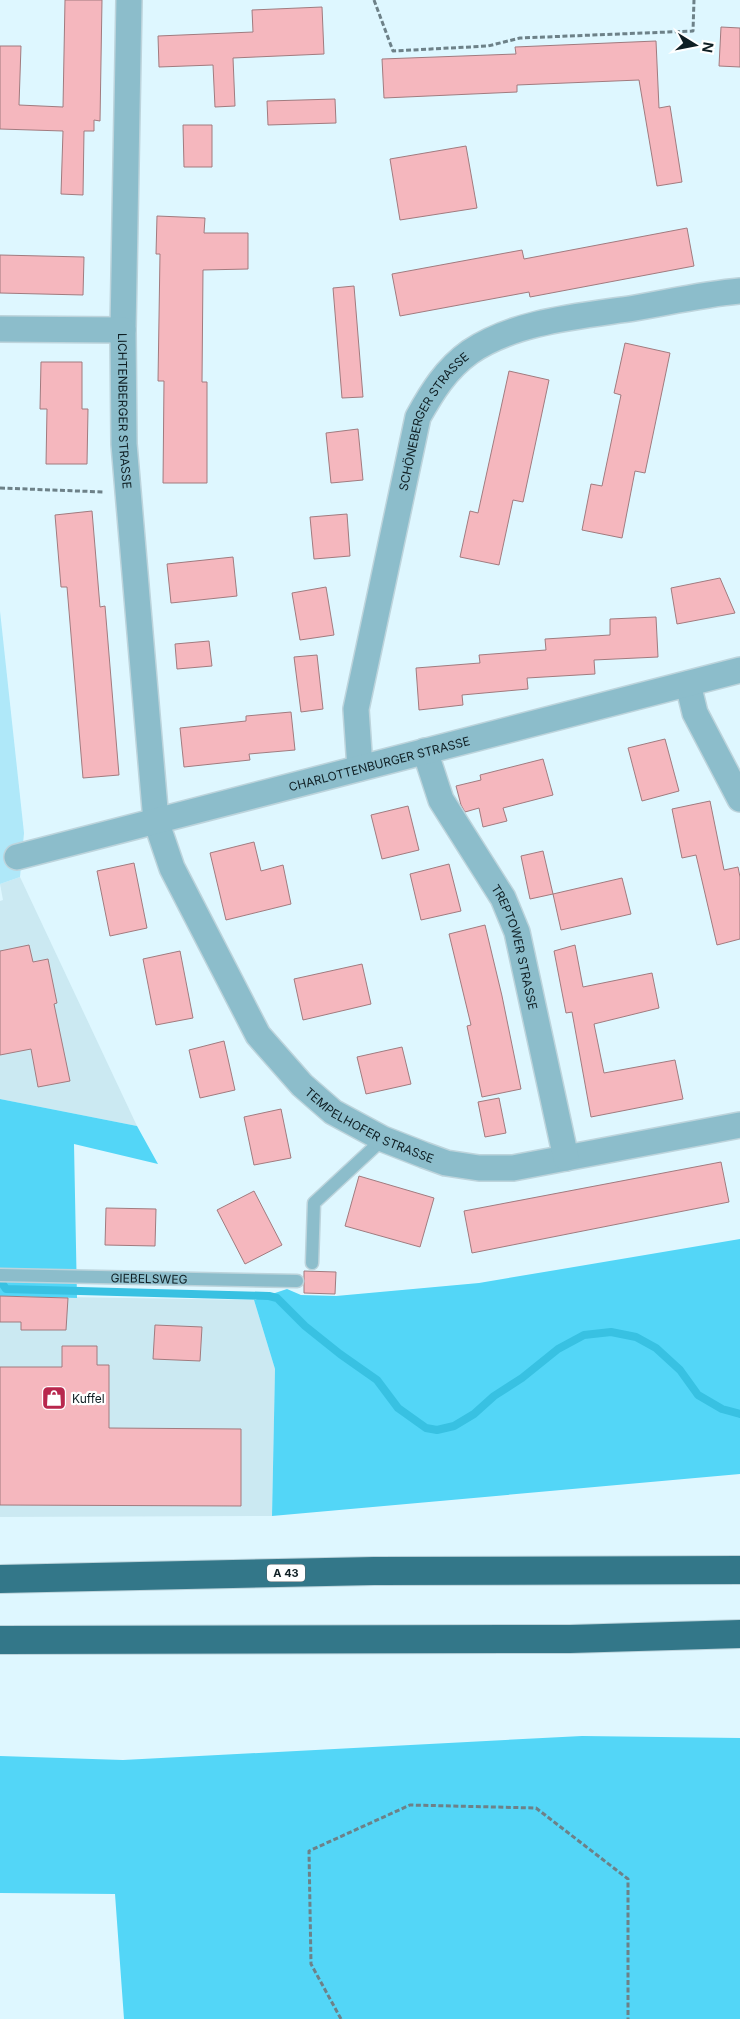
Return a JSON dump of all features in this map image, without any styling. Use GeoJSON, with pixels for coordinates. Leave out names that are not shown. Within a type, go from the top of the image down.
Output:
{"type":"FeatureCollection","features":[{"type":"Feature","properties":{"kind":"highway","name":"A 43"},"geometry":{"type":"LineString","coordinates":[[0,1579],[374,1570],[740,1570]]}},
{"type":"Feature","properties":{"kind":"highway"},"geometry":{"type":"LineString","coordinates":[[0,1640],[570,1639],[740,1634]]}},
{"type":"Feature","properties":{"kind":"highway"},"geometry":{"type":"LineString","coordinates":[[570,1639],[740,1652]]}},
{"type":"Feature","properties":{"kind":"street","name":"LICHTENBERGER STRASSE"},"geometry":{"type":"LineString","coordinates":[[129,0],[123,330],[124,444],[156,821]]}},
{"type":"Feature","properties":{"kind":"street","name":"SCHÖNEBERGER STRASSE"},"geometry":{"type":"LineString","coordinates":[[360,768],[356,709],[418,417],[432,391],[448,370],[470,352],[499,336],[536,326],[740,291]]}},
{"type":"Feature","properties":{"kind":"street"},"geometry":{"type":"LineString","coordinates":[[0,328],[123,330]]}},
{"type":"Feature","properties":{"kind":"street","name":"CHARLOTTENBURGER STRASSE"},"geometry":{"type":"LineString","coordinates":[[18,857],[740,670]]}},
{"type":"Feature","properties":{"kind":"street"},"geometry":{"type":"LineString","coordinates":[[688,684],[695,713],[740,799]]}},
{"type":"Feature","properties":{"kind":"street","name":"TREPTOWER STRASSE"},"geometry":{"type":"LineString","coordinates":[[425,751],[441,800],[503,898],[517,932],[566,1158]]}},
{"type":"Feature","properties":{"kind":"street","name":"TEMPELHOFER STRASSE"},"geometry":{"type":"LineString","coordinates":[[156,821],[172,868],[258,1035],[302,1085],[334,1112],[383,1139],[446,1163],[479,1168],[513,1168],[740,1125]]}},
{"type":"Feature","properties":{"kind":"lane"},"geometry":{"type":"LineString","coordinates":[[312,1263],[314,1203],[383,1139]]}},
{"type":"Feature","properties":{"kind":"lane","name":"GIEBELSWEG"},"geometry":{"type":"LineString","coordinates":[[0,1275],[297,1281]]}},
{"type":"Feature","properties":{"kind":"path"},"geometry":{"type":"LineString","coordinates":[[374,0],[393,51],[488,46],[520,38],[693,31],[694,0]]}},
{"type":"Feature","properties":{"kind":"path"},"geometry":{"type":"LineString","coordinates":[[0,488],[129,493]]}},
{"type":"Feature","properties":{"kind":"path"},"geometry":{"type":"LineString","coordinates":[[341,2019],[311,1964],[309,1851],[410,1805],[536,1808],[628,1879],[628,2019]]}},
{"type":"Feature","properties":{"kind":"shaded area"},"geometry":{"type":"Polygon","coordinates":[[[0,611],[24,833],[20,877],[0,884],[0,611]]]}},
{"type":"Feature","properties":{"kind":"shaded area"},"geometry":{"type":"Polygon","coordinates":[[[20,877],[137,1126],[0,1099],[0,901],[3,900],[0,884],[20,877]]]}},
{"type":"Feature","properties":{"kind":"shaded area"},"geometry":{"type":"Polygon","coordinates":[[[0,1099],[137,1126],[158,1164],[74,1144],[77,1298],[0,1296],[0,1099]]]}},
{"type":"Feature","properties":{"kind":"shaded area"},"geometry":{"type":"Polygon","coordinates":[[[740,1239],[740,1474],[272,1516],[275,1369],[254,1300],[287,1289],[301,1295],[336,1296],[479,1283],[740,1239]]]}},
{"type":"Feature","properties":{"kind":"shaded area"},"geometry":{"type":"Polygon","coordinates":[[[0,1296],[254,1300],[275,1369],[272,1516],[0,1517],[0,1296]]]}},
{"type":"Feature","properties":{"kind":"shaded area"},"geometry":{"type":"Polygon","coordinates":[[[582,1736],[740,1738],[740,2019],[124,2019],[115,1894],[0,1893],[0,1756],[123,1760],[582,1736]]]}},
{"type":"Feature","properties":{"kind":"building"},"geometry":{"type":"Polygon","coordinates":[[[65,0],[102,0],[100,121],[94,120],[94,131],[84,131],[83,195],[61,194],[63,131],[0,129],[0,46],[21,46],[19,105],[63,107],[65,0]]]}},
{"type":"Feature","properties":{"kind":"building"},"geometry":{"type":"Polygon","coordinates":[[[322,7],[324,54],[233,58],[235,106],[215,107],[213,65],[159,67],[158,36],[253,32],[252,10],[322,7]]]}},
{"type":"Feature","properties":{"kind":"building"},"geometry":{"type":"Polygon","coordinates":[[[721,27],[740,28],[740,67],[719,66],[721,27]]]}},
{"type":"Feature","properties":{"kind":"building"},"geometry":{"type":"Polygon","coordinates":[[[656,41],[659,108],[670,106],[682,182],[657,186],[639,80],[517,85],[517,92],[384,98],[382,59],[516,54],[515,47],[656,41]]]}},
{"type":"Feature","properties":{"kind":"building"},"geometry":{"type":"Polygon","coordinates":[[[335,99],[336,123],[268,125],[267,101],[335,99]]]}},
{"type":"Feature","properties":{"kind":"building"},"geometry":{"type":"Polygon","coordinates":[[[183,125],[212,125],[212,167],[184,167],[183,125]]]}},
{"type":"Feature","properties":{"kind":"building"},"geometry":{"type":"Polygon","coordinates":[[[466,146],[477,208],[400,220],[390,159],[466,146]]]}},
{"type":"Feature","properties":{"kind":"building"},"geometry":{"type":"Polygon","coordinates":[[[157,216],[205,218],[204,233],[248,233],[248,269],[203,270],[202,382],[207,382],[207,483],[163,483],[164,381],[158,381],[160,254],[156,254],[157,216]]]}},
{"type":"Feature","properties":{"kind":"building"},"geometry":{"type":"Polygon","coordinates":[[[687,228],[694,266],[530,297],[529,292],[400,316],[392,274],[522,250],[524,259],[687,228]]]}},
{"type":"Feature","properties":{"kind":"building"},"geometry":{"type":"Polygon","coordinates":[[[0,255],[84,257],[83,295],[0,293],[0,255]]]}},
{"type":"Feature","properties":{"kind":"building"},"geometry":{"type":"Polygon","coordinates":[[[354,286],[363,397],[342,398],[333,288],[354,286]]]}},
{"type":"Feature","properties":{"kind":"building"},"geometry":{"type":"Polygon","coordinates":[[[625,343],[670,353],[645,473],[635,471],[622,538],[582,530],[591,484],[602,486],[621,395],[614,393],[625,343]]]}},
{"type":"Feature","properties":{"kind":"building"},"geometry":{"type":"Polygon","coordinates":[[[41,362],[82,362],[82,409],[88,409],[87,464],[46,464],[47,409],[40,409],[41,362]]]}},
{"type":"Feature","properties":{"kind":"building"},"geometry":{"type":"Polygon","coordinates":[[[509,371],[549,380],[523,502],[513,500],[499,565],[460,557],[470,511],[478,513],[509,371]]]}},
{"type":"Feature","properties":{"kind":"building"},"geometry":{"type":"Polygon","coordinates":[[[358,429],[363,480],[331,483],[326,433],[358,429]]]}},
{"type":"Feature","properties":{"kind":"building"},"geometry":{"type":"Polygon","coordinates":[[[92,511],[100,607],[105,606],[119,775],[83,778],[67,587],[61,587],[55,515],[92,511]]]}},
{"type":"Feature","properties":{"kind":"building"},"geometry":{"type":"Polygon","coordinates":[[[347,514],[350,556],[314,559],[310,517],[347,514]]]}},
{"type":"Feature","properties":{"kind":"building"},"geometry":{"type":"Polygon","coordinates":[[[233,557],[237,596],[171,603],[167,564],[233,557]]]}},
{"type":"Feature","properties":{"kind":"building"},"geometry":{"type":"Polygon","coordinates":[[[720,578],[735,613],[677,624],[671,588],[720,578]]]}},
{"type":"Feature","properties":{"kind":"building"},"geometry":{"type":"Polygon","coordinates":[[[326,587],[334,635],[300,640],[292,593],[326,587]]]}},
{"type":"Feature","properties":{"kind":"building"},"geometry":{"type":"Polygon","coordinates":[[[656,617],[658,657],[594,660],[595,674],[527,678],[528,689],[462,695],[463,705],[419,710],[416,668],[480,663],[479,655],[546,650],[545,639],[610,635],[610,619],[656,617]]]}},
{"type":"Feature","properties":{"kind":"building"},"geometry":{"type":"Polygon","coordinates":[[[209,641],[212,666],[177,669],[175,644],[209,641]]]}},
{"type":"Feature","properties":{"kind":"building"},"geometry":{"type":"Polygon","coordinates":[[[317,655],[323,709],[301,712],[294,657],[317,655]]]}},
{"type":"Feature","properties":{"kind":"building"},"geometry":{"type":"Polygon","coordinates":[[[291,712],[295,750],[249,754],[250,760],[184,767],[180,728],[246,721],[246,716],[291,712]]]}},
{"type":"Feature","properties":{"kind":"building"},"geometry":{"type":"Polygon","coordinates":[[[665,739],[679,791],[642,801],[628,748],[665,739]]]}},
{"type":"Feature","properties":{"kind":"building"},"geometry":{"type":"Polygon","coordinates":[[[543,759],[553,795],[503,808],[507,821],[483,827],[479,808],[465,812],[456,786],[481,780],[480,775],[543,759]]]}},
{"type":"Feature","properties":{"kind":"building"},"geometry":{"type":"Polygon","coordinates":[[[710,801],[724,870],[738,867],[740,877],[740,939],[717,945],[696,855],[682,858],[672,809],[710,801]]]}},
{"type":"Feature","properties":{"kind":"building"},"geometry":{"type":"Polygon","coordinates":[[[408,806],[419,850],[382,859],[371,815],[408,806]]]}},
{"type":"Feature","properties":{"kind":"building"},"geometry":{"type":"Polygon","coordinates":[[[254,842],[261,871],[283,865],[291,904],[226,920],[210,853],[254,842]]]}},
{"type":"Feature","properties":{"kind":"building"},"geometry":{"type":"Polygon","coordinates":[[[543,851],[553,894],[530,899],[521,856],[543,851]]]}},
{"type":"Feature","properties":{"kind":"building"},"geometry":{"type":"Polygon","coordinates":[[[134,863],[147,928],[110,936],[97,871],[134,863]]]}},
{"type":"Feature","properties":{"kind":"building"},"geometry":{"type":"Polygon","coordinates":[[[449,864],[461,911],[421,920],[410,874],[449,864]]]}},
{"type":"Feature","properties":{"kind":"building"},"geometry":{"type":"Polygon","coordinates":[[[622,878],[631,914],[561,930],[553,894],[622,878]]]}},
{"type":"Feature","properties":{"kind":"building"},"geometry":{"type":"Polygon","coordinates":[[[485,925],[521,1089],[482,1097],[467,1026],[471,1025],[449,934],[485,925]]]}},
{"type":"Feature","properties":{"kind":"building"},"geometry":{"type":"Polygon","coordinates":[[[29,945],[33,962],[48,959],[57,1003],[54,1004],[70,1081],[38,1087],[31,1049],[0,1055],[0,951],[29,945]]]}},
{"type":"Feature","properties":{"kind":"building"},"geometry":{"type":"Polygon","coordinates":[[[575,945],[583,987],[652,973],[659,1008],[594,1024],[604,1073],[675,1060],[683,1099],[591,1117],[572,1012],[566,1013],[554,951],[575,945]]]}},
{"type":"Feature","properties":{"kind":"building"},"geometry":{"type":"Polygon","coordinates":[[[180,951],[193,1018],[156,1025],[143,959],[180,951]]]}},
{"type":"Feature","properties":{"kind":"building"},"geometry":{"type":"Polygon","coordinates":[[[362,964],[371,1004],[303,1020],[294,979],[362,964]]]}},
{"type":"Feature","properties":{"kind":"building"},"geometry":{"type":"Polygon","coordinates":[[[224,1041],[235,1090],[200,1098],[189,1050],[224,1041]]]}},
{"type":"Feature","properties":{"kind":"building"},"geometry":{"type":"Polygon","coordinates":[[[402,1047],[411,1084],[366,1094],[357,1057],[402,1047]]]}},
{"type":"Feature","properties":{"kind":"building"},"geometry":{"type":"Polygon","coordinates":[[[499,1098],[506,1133],[485,1137],[478,1102],[499,1098]]]}},
{"type":"Feature","properties":{"kind":"building"},"geometry":{"type":"Polygon","coordinates":[[[281,1109],[291,1158],[254,1165],[244,1117],[281,1109]]]}},
{"type":"Feature","properties":{"kind":"building"},"geometry":{"type":"Polygon","coordinates":[[[721,1162],[729,1202],[472,1253],[464,1211],[721,1162]]]}},
{"type":"Feature","properties":{"kind":"building"},"geometry":{"type":"Polygon","coordinates":[[[359,1176],[434,1198],[420,1247],[345,1226],[359,1176]]]}},
{"type":"Feature","properties":{"kind":"building"},"geometry":{"type":"Polygon","coordinates":[[[254,1191],[282,1245],[245,1264],[217,1210],[254,1191]]]}},
{"type":"Feature","properties":{"kind":"building"},"geometry":{"type":"Polygon","coordinates":[[[106,1208],[156,1209],[155,1246],[105,1245],[106,1208]]]}},
{"type":"Feature","properties":{"kind":"building"},"geometry":{"type":"Polygon","coordinates":[[[304,1271],[336,1272],[335,1294],[304,1293],[304,1271]]]}},
{"type":"Feature","properties":{"kind":"building"},"geometry":{"type":"Polygon","coordinates":[[[0,1296],[68,1298],[66,1330],[21,1330],[21,1322],[0,1322],[0,1296]]]}},
{"type":"Feature","properties":{"kind":"building"},"geometry":{"type":"Polygon","coordinates":[[[155,1325],[202,1327],[200,1361],[153,1359],[155,1325]]]}},
{"type":"Feature","properties":{"kind":"building","name":"Kuffel"},"geometry":{"type":"Polygon","coordinates":[[[62,1346],[97,1346],[97,1365],[109,1365],[109,1428],[241,1429],[241,1506],[0,1505],[0,1367],[62,1367],[62,1346]]]}},
{"type":"Feature","properties":{"kind":"waterway"},"geometry":{"type":"LineString","coordinates":[[2,1283],[6,1289],[269,1296],[277,1298],[305,1326],[377,1380],[398,1408],[426,1428],[437,1430],[454,1426],[474,1414],[494,1396],[522,1378],[558,1349],[584,1335],[611,1332],[636,1337],[656,1348],[680,1370],[698,1395],[722,1409],[740,1414]]}},
{"type":"Feature","properties":{"kind":"place","name":"Kuffel"},"geometry":{"type":"Point","coordinates":[54,1398]}}]}
